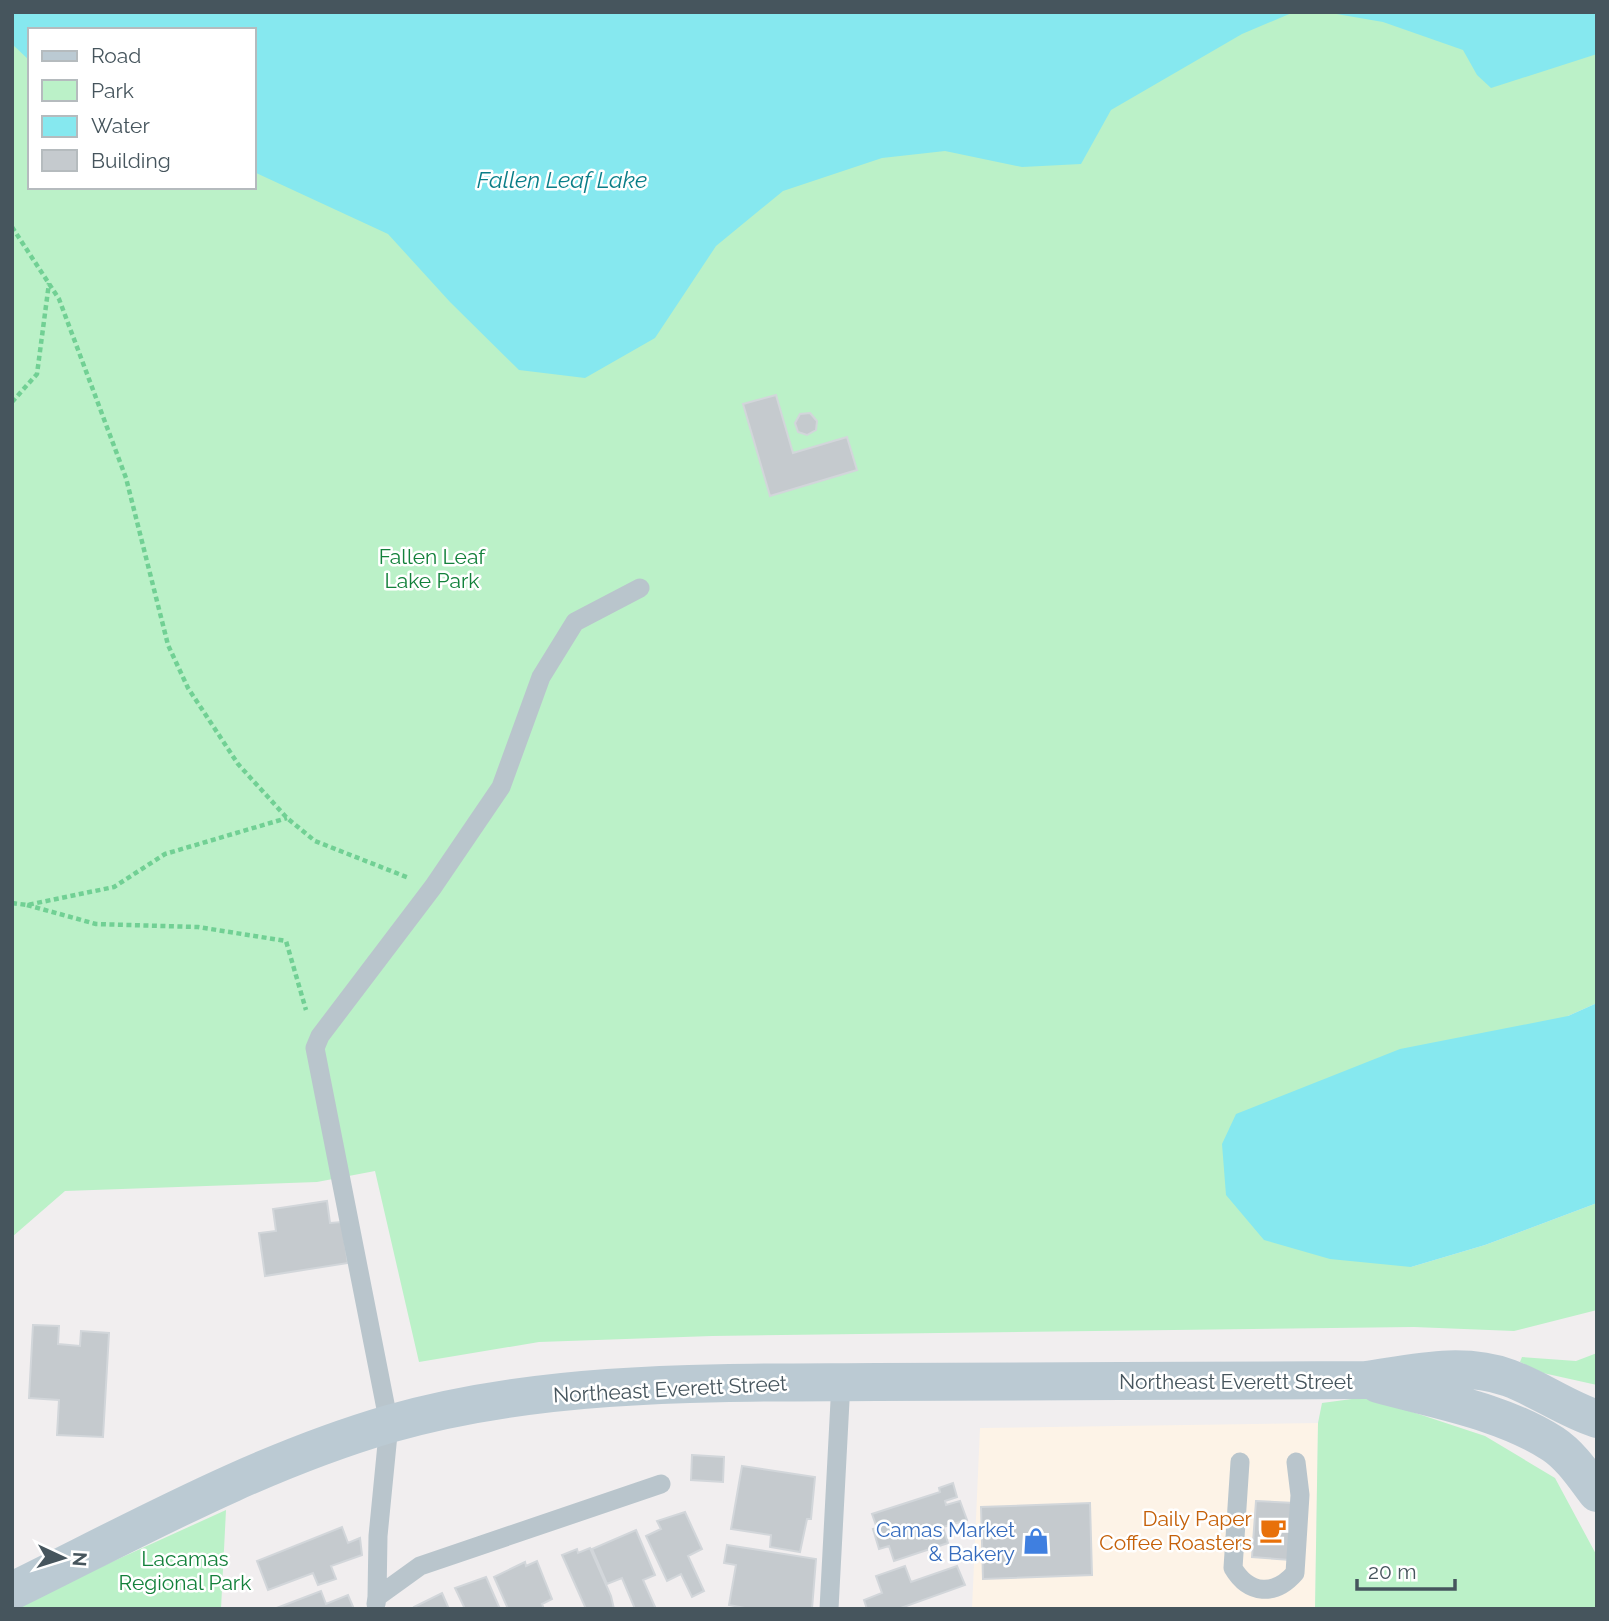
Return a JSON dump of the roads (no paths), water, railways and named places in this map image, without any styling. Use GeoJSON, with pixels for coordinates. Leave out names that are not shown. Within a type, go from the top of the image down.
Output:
{"type":"FeatureCollection","features":[{"type":"Feature","properties":{"kind":"main road","name":"Northeast Everett Street"},"geometry":{"type":"LineString","coordinates":[[12,1591],[134,1528],[282,1460],[389,1424],[460,1407],[534,1395],[652,1385],[1366,1380],[1441,1368],[1472,1370],[1509,1378],[1594,1418]]}},
{"type":"Feature","properties":{"kind":"main road","name":"Northeast Everett Street"},"geometry":{"type":"LineString","coordinates":[[1366,1380],[1507,1421],[1555,1445],[1597,1493]]}},
{"type":"Feature","properties":{"kind":"lane"},"geometry":{"type":"LineString","coordinates":[[376,1603],[377,1536],[389,1424],[316,1048],[320,1036],[433,887],[501,787],[541,677],[575,622],[640,588]]}},
{"type":"Feature","properties":{"kind":"lane"},"geometry":{"type":"LineString","coordinates":[[829,1609],[841,1382]]}},
{"type":"Feature","properties":{"kind":"lane"},"geometry":{"type":"LineString","coordinates":[[1240,1462],[1233,1569],[1246,1584],[1265,1590],[1277,1588],[1295,1573],[1300,1495],[1296,1462]]}},
{"type":"Feature","properties":{"kind":"lane"},"geometry":{"type":"LineString","coordinates":[[376,1603],[420,1566],[661,1484]]}},
{"type":"Feature","properties":{"kind":"water","name":"Fallen Leaf Lake"},"geometry":{"type":"Polygon","coordinates":[[[12,12],[1294,12],[1242,34],[1111,110],[1081,164],[1022,167],[945,151],[882,158],[783,191],[716,246],[655,338],[585,378],[519,370],[450,302],[388,234],[256,173],[256,28],[28,28],[28,59],[12,44],[12,12]]]}},
{"type":"Feature","properties":{"kind":"water"},"geometry":{"type":"Polygon","coordinates":[[[1325,12],[1597,12],[1597,54],[1491,88],[1477,75],[1463,50],[1383,22],[1325,12]]]}},
{"type":"Feature","properties":{"kind":"water"},"geometry":{"type":"Polygon","coordinates":[[[1597,1003],[1597,1203],[1485,1245],[1411,1267],[1330,1259],[1264,1240],[1226,1195],[1222,1144],[1236,1114],[1400,1049],[1568,1016],[1597,1003]]]}},
{"type":"Feature","properties":{"kind":"place","name":"Daily Paper Coffee Roasters"},"geometry":{"type":"Point","coordinates":[1273,1530]}},
{"type":"Feature","properties":{"kind":"place","name":"Camas Market & Bakery"},"geometry":{"type":"Point","coordinates":[1036,1541]}},
{"type":"Feature","properties":{"kind":"park label","name":"Fallen Leaf Lake Park"},"geometry":{"type":"Point","coordinates":[432,568]}},
{"type":"Feature","properties":{"kind":"park label","name":"Lacamas Regional Park"},"geometry":{"type":"Point","coordinates":[185,1570]}}]}
